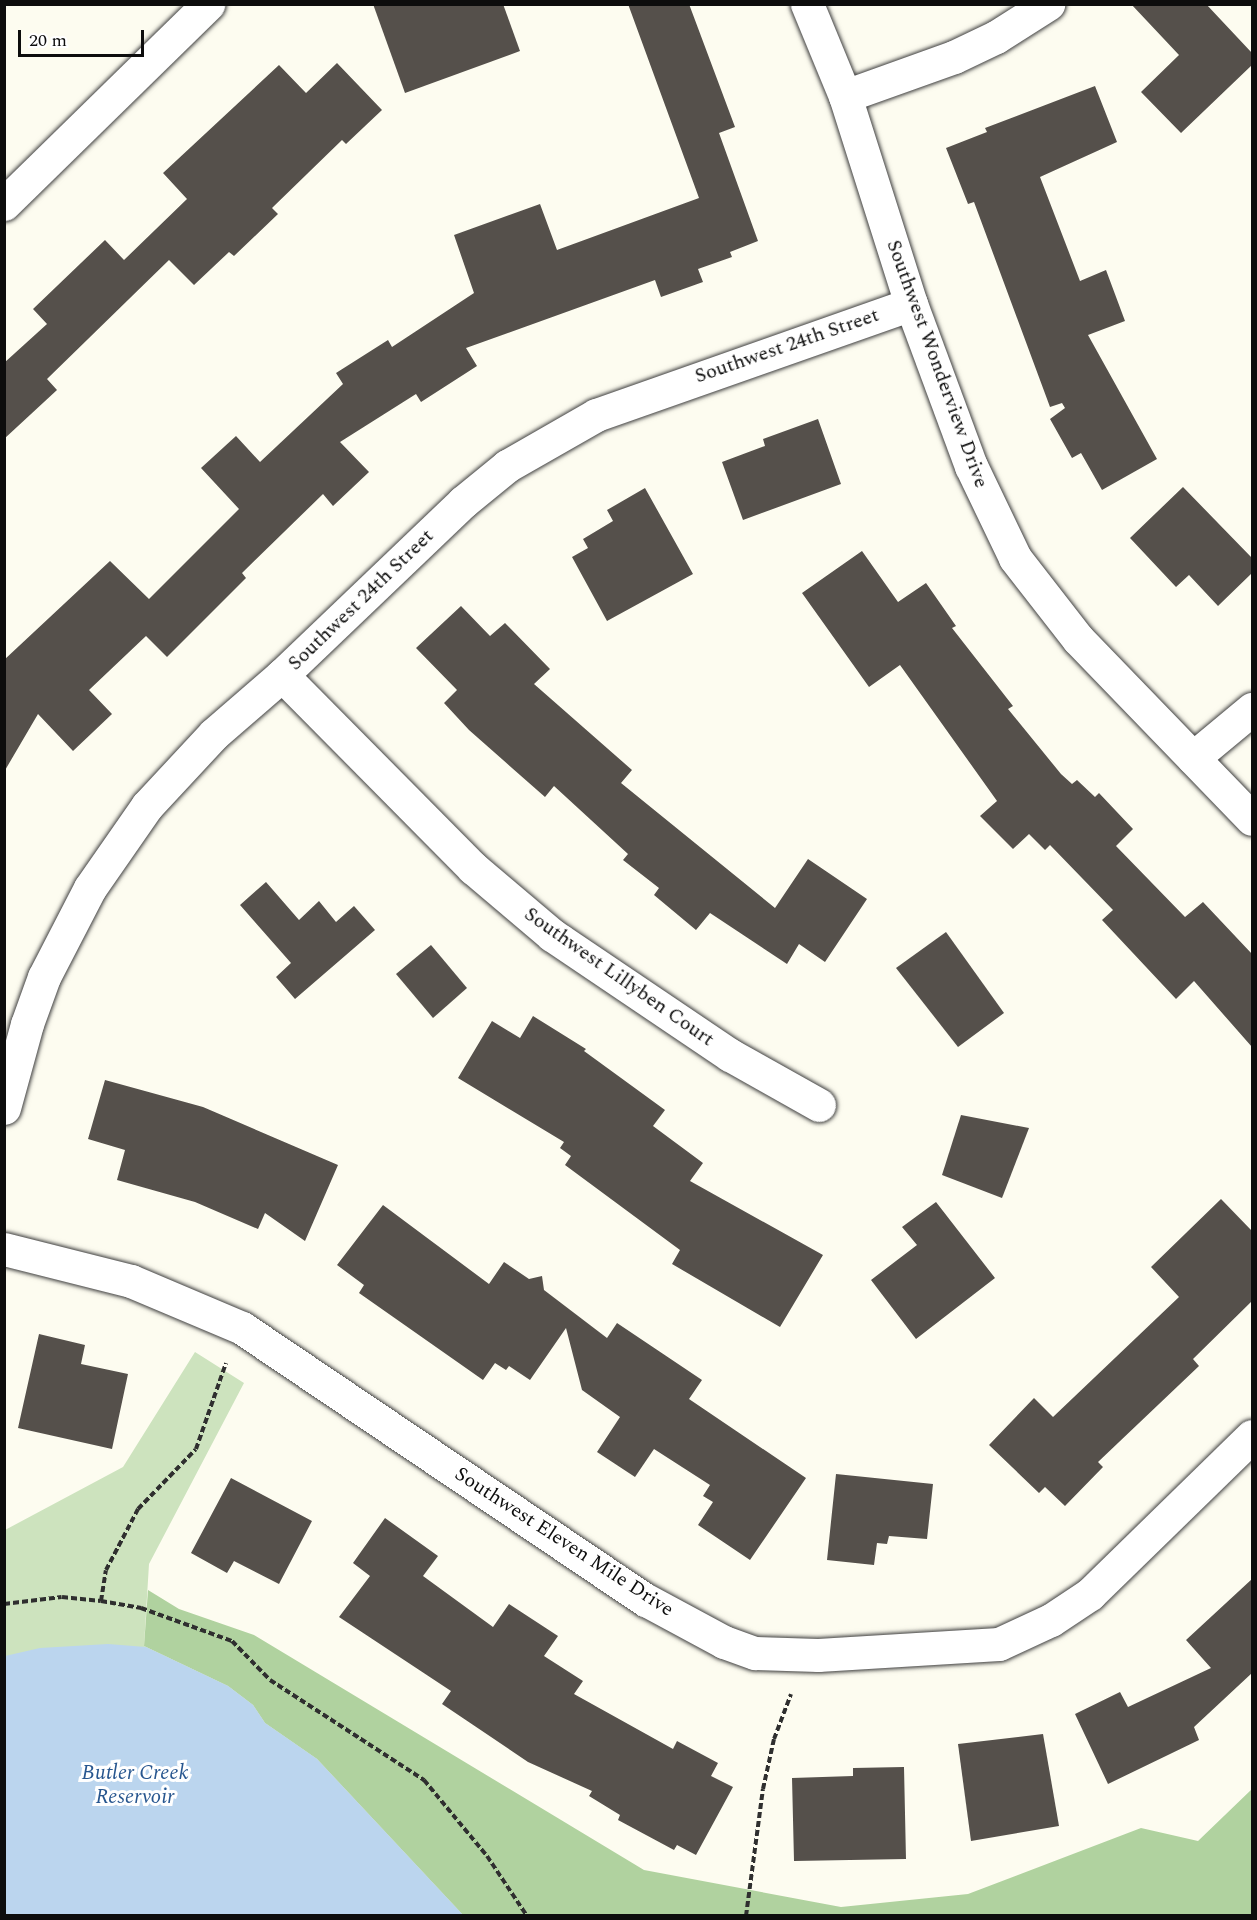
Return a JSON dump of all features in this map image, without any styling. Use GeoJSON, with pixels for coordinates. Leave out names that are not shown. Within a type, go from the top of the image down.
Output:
{"type":"FeatureCollection","features":[{"type":"Feature","properties":{"kind":"street"},"geometry":{"type":"LineString","coordinates":[[4,204],[208,4]]}},
{"type":"Feature","properties":{"kind":"street","name":"Southwest Wonderview Drive"},"geometry":{"type":"LineString","coordinates":[[807,4],[845,96],[911,304],[970,466],[1015,558],[1078,639],[1252,819]]}},
{"type":"Feature","properties":{"kind":"street"},"geometry":{"type":"LineString","coordinates":[[845,96],[954,57],[996,37],[1048,4]]}},
{"type":"Feature","properties":{"kind":"street","name":"Southwest 24th Street"},"geometry":{"type":"LineString","coordinates":[[4,1108],[27,1024],[44,977],[90,888],[147,806],[179,769],[282,675],[463,502],[507,466],[550,438],[644,396],[911,304]]}},
{"type":"Feature","properties":{"kind":"street","name":"Southwest Lillyben Court"},"geometry":{"type":"LineString","coordinates":[[282,675],[473,868],[552,935],[730,1055],[819,1105]]}},
{"type":"Feature","properties":{"kind":"street"},"geometry":{"type":"LineString","coordinates":[[1194,758],[1252,709]]}},
{"type":"Feature","properties":{"kind":"street","name":"Southwest Eleven Mile Drive"},"geometry":{"type":"LineString","coordinates":[[4,1249],[130,1281],[242,1328],[646,1600],[724,1642],[755,1653],[818,1655],[999,1644],[1051,1620],[1089,1594],[1141,1548],[1252,1436]]}},
{"type":"Feature","properties":{"kind":"path"},"geometry":{"type":"LineString","coordinates":[[100,1601],[106,1570],[138,1509],[196,1449],[214,1387],[242,1328]]}},
{"type":"Feature","properties":{"kind":"path"},"geometry":{"type":"LineString","coordinates":[[4,1604],[62,1597],[100,1601],[141,1608],[232,1641],[270,1680],[423,1780],[487,1856],[527,1916]]}},
{"type":"Feature","properties":{"kind":"path"},"geometry":{"type":"LineString","coordinates":[[746,1916],[774,1739],[788,1698],[818,1655]]}},
{"type":"Feature","properties":{"kind":"green space","name":"Butler Creek Reservoir"},"geometry":{"type":"Polygon","coordinates":[[[195,1352],[244,1383],[149,1564],[144,1646],[228,1686],[253,1705],[265,1723],[317,1759],[463,1915],[5,1916],[5,1530],[123,1467],[195,1352]]]}},
{"type":"Feature","properties":{"kind":"green space"},"geometry":{"type":"Polygon","coordinates":[[[148,1590],[179,1609],[254,1635],[644,1870],[841,1907],[968,1894],[1141,1828],[1198,1841],[1252,1789],[1252,1915],[463,1915],[317,1759],[265,1723],[253,1705],[228,1686],[144,1646],[148,1590]]]}},
{"type":"Feature","properties":{"kind":"water","name":"Butler Creek Reservoir"},"geometry":{"type":"Polygon","coordinates":[[[108,1644],[146,1647],[228,1686],[253,1705],[265,1723],[317,1759],[463,1915],[5,1915],[5,1656],[40,1648],[108,1644]]]}},
{"type":"Feature","properties":{"kind":"building"},"geometry":{"type":"Polygon","coordinates":[[[373,4],[503,4],[520,51],[405,93],[373,4]]]}},
{"type":"Feature","properties":{"kind":"building"},"geometry":{"type":"Polygon","coordinates":[[[628,4],[689,4],[735,127],[719,133],[758,241],[730,252],[732,257],[698,269],[703,282],[661,297],[655,280],[466,348],[477,366],[421,402],[416,394],[340,442],[369,472],[333,506],[323,494],[242,573],[246,578],[167,657],[146,636],[89,690],[112,714],[73,751],[38,714],[4,772],[4,660],[110,561],[149,599],[239,509],[201,468],[236,436],[260,462],[343,384],[336,373],[388,340],[392,347],[474,293],[454,235],[540,204],[557,250],[699,198],[628,4]]]}},
{"type":"Feature","properties":{"kind":"building"},"geometry":{"type":"Polygon","coordinates":[[[1131,4],[1206,4],[1252,53],[1252,65],[1181,133],[1141,92],[1179,55],[1131,4]]]}},
{"type":"Feature","properties":{"kind":"building"},"geometry":{"type":"Polygon","coordinates":[[[337,63],[382,110],[346,144],[342,140],[272,208],[278,214],[234,256],[229,252],[194,285],[169,260],[47,379],[57,390],[4,439],[4,363],[47,324],[33,309],[105,240],[124,260],[187,199],[163,173],[279,65],[306,93],[337,63]]]}},
{"type":"Feature","properties":{"kind":"building"},"geometry":{"type":"Polygon","coordinates":[[[1095,86],[1117,142],[1040,177],[1080,281],[1106,270],[1125,321],[1088,335],[1157,459],[1102,490],[1081,453],[1072,458],[1050,419],[1065,408],[1062,403],[1050,407],[974,202],[968,204],[946,148],[987,132],[985,128],[1095,86]]]}},
{"type":"Feature","properties":{"kind":"building"},"geometry":{"type":"Polygon","coordinates":[[[818,419],[841,484],[743,520],[722,462],[765,446],[763,439],[818,419]]]}},
{"type":"Feature","properties":{"kind":"building"},"geometry":{"type":"Polygon","coordinates":[[[1183,487],[1252,558],[1252,573],[1218,606],[1189,575],[1176,587],[1130,538],[1183,487]]]}},
{"type":"Feature","properties":{"kind":"building"},"geometry":{"type":"Polygon","coordinates":[[[645,488],[693,574],[607,621],[572,557],[588,548],[583,539],[613,521],[607,510],[645,488]]]}},
{"type":"Feature","properties":{"kind":"building"},"geometry":{"type":"Polygon","coordinates":[[[862,551],[898,602],[926,583],[956,626],[952,628],[1013,706],[1008,709],[1061,774],[1072,784],[1077,780],[1095,797],[1099,793],[1133,829],[1116,846],[1185,917],[1203,902],[1252,954],[1252,1047],[1194,981],[1176,999],[1102,920],[1113,910],[1050,845],[1045,850],[1029,834],[1013,849],[980,816],[997,801],[900,665],[869,687],[802,593],[862,551]]]}},
{"type":"Feature","properties":{"kind":"building"},"geometry":{"type":"Polygon","coordinates":[[[461,606],[490,636],[505,623],[550,669],[534,684],[632,770],[621,783],[775,908],[808,859],[867,899],[825,962],[799,944],[787,964],[710,913],[696,930],[654,895],[659,888],[623,860],[628,854],[554,786],[545,797],[469,730],[444,703],[457,690],[416,648],[461,606]]]}},
{"type":"Feature","properties":{"kind":"building"},"geometry":{"type":"Polygon","coordinates":[[[266,882],[299,920],[319,901],[336,922],[354,906],[375,930],[295,999],[276,977],[291,963],[240,905],[266,882]]]}},
{"type":"Feature","properties":{"kind":"building"},"geometry":{"type":"Polygon","coordinates":[[[946,932],[1004,1013],[958,1047],[896,968],[946,932]]]}},
{"type":"Feature","properties":{"kind":"building"},"geometry":{"type":"Polygon","coordinates":[[[431,945],[467,988],[433,1018],[396,974],[431,945]]]}},
{"type":"Feature","properties":{"kind":"building"},"geometry":{"type":"Polygon","coordinates":[[[533,1016],[586,1049],[584,1051],[665,1110],[653,1126],[703,1163],[690,1181],[823,1255],[780,1327],[672,1264],[680,1250],[565,1165],[571,1156],[560,1148],[564,1142],[458,1078],[492,1021],[520,1038],[533,1016]]]}},
{"type":"Feature","properties":{"kind":"building"},"geometry":{"type":"Polygon","coordinates":[[[105,1080],[203,1107],[338,1165],[305,1241],[265,1213],[258,1229],[195,1202],[117,1180],[125,1150],[88,1139],[105,1080]]]}},
{"type":"Feature","properties":{"kind":"building"},"geometry":{"type":"Polygon","coordinates":[[[961,1115],[1029,1128],[1002,1198],[942,1175],[961,1115]]]}},
{"type":"Feature","properties":{"kind":"building"},"geometry":{"type":"Polygon","coordinates":[[[1221,1199],[1252,1231],[1252,1301],[1193,1359],[1199,1366],[1098,1462],[1103,1467],[1065,1506],[1045,1487],[1039,1493],[989,1445],[1034,1398],[1053,1417],[1179,1297],[1151,1267],[1221,1199]]]}},
{"type":"Feature","properties":{"kind":"building"},"geometry":{"type":"Polygon","coordinates":[[[936,1202],[995,1278],[916,1339],[871,1280],[917,1245],[902,1227],[936,1202]]]}},
{"type":"Feature","properties":{"kind":"building"},"geometry":{"type":"Polygon","coordinates":[[[383,1205],[489,1284],[504,1262],[529,1279],[542,1276],[544,1290],[607,1338],[617,1323],[702,1380],[689,1399],[806,1478],[750,1560],[698,1525],[713,1502],[703,1496],[710,1485],[654,1449],[635,1477],[597,1452],[620,1417],[582,1390],[566,1328],[530,1380],[509,1366],[506,1370],[495,1363],[483,1380],[359,1293],[364,1285],[337,1265],[383,1205]]]}},
{"type":"Feature","properties":{"kind":"building"},"geometry":{"type":"Polygon","coordinates":[[[39,1334],[85,1345],[81,1364],[128,1374],[112,1449],[18,1428],[39,1334]]]}},
{"type":"Feature","properties":{"kind":"building"},"geometry":{"type":"Polygon","coordinates":[[[836,1474],[933,1484],[927,1539],[889,1536],[887,1544],[877,1543],[874,1565],[827,1560],[836,1474]]]}},
{"type":"Feature","properties":{"kind":"building"},"geometry":{"type":"Polygon","coordinates":[[[231,1478],[312,1521],[279,1584],[234,1561],[227,1573],[191,1553],[231,1478]]]}},
{"type":"Feature","properties":{"kind":"building"},"geometry":{"type":"Polygon","coordinates":[[[385,1518],[438,1556],[423,1576],[493,1627],[509,1604],[558,1636],[544,1656],[583,1681],[574,1694],[673,1749],[677,1741],[718,1763],[711,1776],[733,1787],[696,1855],[677,1845],[674,1850],[618,1820],[620,1815],[589,1796],[592,1791],[528,1762],[442,1704],[451,1691],[339,1617],[370,1576],[353,1563],[385,1518]]]}},
{"type":"Feature","properties":{"kind":"building"},"geometry":{"type":"Polygon","coordinates":[[[1252,1579],[1252,1673],[1194,1727],[1199,1740],[1108,1784],[1075,1714],[1120,1692],[1128,1707],[1211,1668],[1186,1640],[1252,1579]]]}},
{"type":"Feature","properties":{"kind":"building"},"geometry":{"type":"Polygon","coordinates":[[[1043,1734],[1059,1826],[971,1841],[958,1744],[1043,1734]]]}},
{"type":"Feature","properties":{"kind":"building"},"geometry":{"type":"Polygon","coordinates":[[[904,1767],[906,1859],[794,1861],[792,1778],[853,1776],[853,1768],[904,1767]]]}}]}
